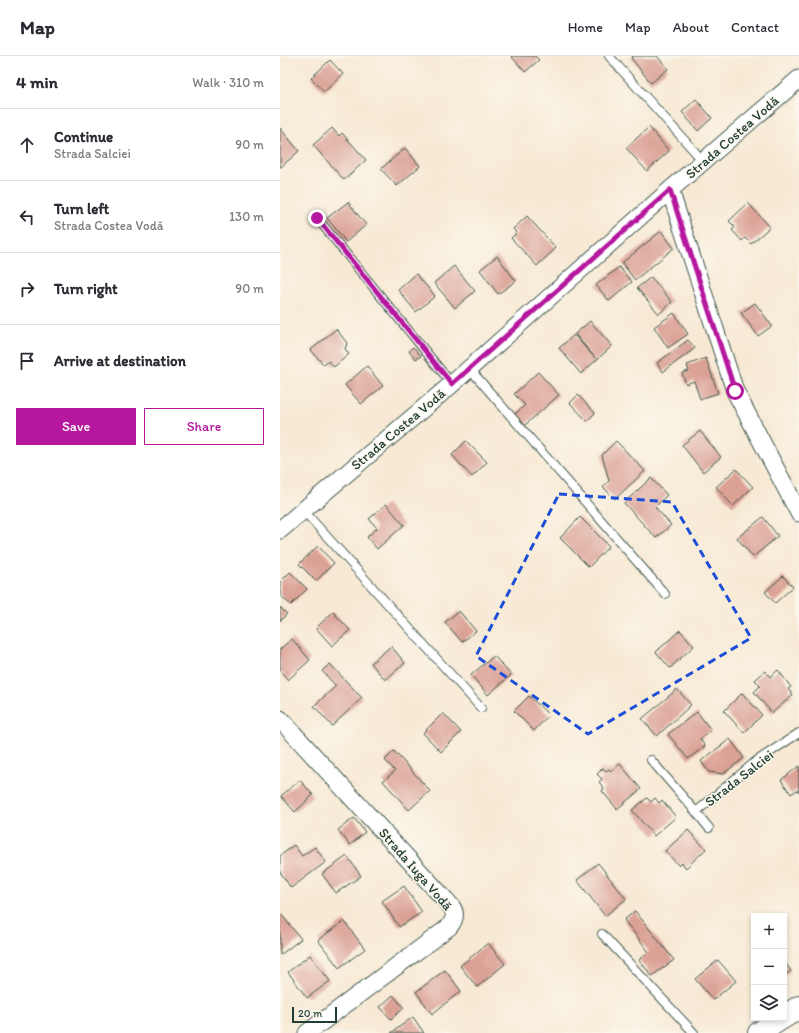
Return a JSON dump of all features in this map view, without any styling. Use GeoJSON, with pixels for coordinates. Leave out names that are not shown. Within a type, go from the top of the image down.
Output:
{"type":"FeatureCollection","features":[{"type":"Feature","properties":{"kind":"street","name":"Strada Costea Vodă"},"geometry":{"type":"LineString","coordinates":[[280,530],[452,384],[670,190],[799,79]]}},
{"type":"Feature","properties":{"kind":"street"},"geometry":{"type":"LineString","coordinates":[[670,190],[735,391],[799,513]]}},
{"type":"Feature","properties":{"kind":"street","name":"Strada Iuga Vodă"},"geometry":{"type":"LineString","coordinates":[[280,719],[451,906],[454,913],[453,922],[449,927],[307,1033]]}},
{"type":"Feature","properties":{"kind":"street"},"geometry":{"type":"LineString","coordinates":[[787,1014],[799,1007]]}},
{"type":"Feature","properties":{"kind":"street"},"geometry":{"type":"LineString","coordinates":[[759,1033],[777,1021]]}},
{"type":"Feature","properties":{"kind":"lane"},"geometry":{"type":"LineString","coordinates":[[609,56],[704,162]]}},
{"type":"Feature","properties":{"kind":"lane"},"geometry":{"type":"LineString","coordinates":[[317,218],[452,384]]}},
{"type":"Feature","properties":{"kind":"lane"},"geometry":{"type":"LineString","coordinates":[[469,368],[665,594]]}},
{"type":"Feature","properties":{"kind":"lane"},"geometry":{"type":"LineString","coordinates":[[303,510],[480,708]]}},
{"type":"Feature","properties":{"kind":"lane","name":"Strada Salciei"},"geometry":{"type":"LineString","coordinates":[[651,760],[696,812],[755,762],[799,733]]}},
{"type":"Feature","properties":{"kind":"lane"},"geometry":{"type":"LineString","coordinates":[[696,812],[709,828]]}},
{"type":"Feature","properties":{"kind":"lane"},"geometry":{"type":"LineString","coordinates":[[602,934],[694,1033]]}},
{"type":"Feature","properties":{"kind":"highlighted area"},"geometry":{"type":"Polygon","coordinates":[[[559,494],[672,502],[751,638],[588,734],[476,656],[559,494]]]}},
{"type":"Feature","properties":{"kind":"building"},"geometry":{"type":"Polygon","coordinates":[[[511,56],[535,56],[539,60],[525,72],[511,56]]]}},
{"type":"Feature","properties":{"kind":"building"},"geometry":{"type":"Polygon","coordinates":[[[633,56],[657,56],[668,69],[651,83],[631,58],[633,56]]]}},
{"type":"Feature","properties":{"kind":"building"},"geometry":{"type":"Polygon","coordinates":[[[330,60],[343,74],[324,92],[311,78],[330,60]]]}},
{"type":"Feature","properties":{"kind":"building"},"geometry":{"type":"Polygon","coordinates":[[[696,99],[712,118],[698,131],[682,112],[696,99]]]}},
{"type":"Feature","properties":{"kind":"building"},"geometry":{"type":"Polygon","coordinates":[[[649,127],[669,151],[647,171],[626,148],[649,127]]]}},
{"type":"Feature","properties":{"kind":"building"},"geometry":{"type":"Polygon","coordinates":[[[280,128],[299,151],[281,167],[280,167],[280,128]]]}},
{"type":"Feature","properties":{"kind":"building"},"geometry":{"type":"Polygon","coordinates":[[[332,128],[339,136],[342,133],[366,160],[344,180],[313,145],[332,128]]]}},
{"type":"Feature","properties":{"kind":"building"},"geometry":{"type":"Polygon","coordinates":[[[405,148],[420,166],[397,186],[381,169],[405,148]]]}},
{"type":"Feature","properties":{"kind":"building"},"geometry":{"type":"Polygon","coordinates":[[[348,202],[366,225],[346,242],[327,218],[348,202]]]}},
{"type":"Feature","properties":{"kind":"building"},"geometry":{"type":"Polygon","coordinates":[[[748,203],[770,227],[751,244],[745,238],[742,241],[732,230],[735,227],[729,221],[748,203]]]}},
{"type":"Feature","properties":{"kind":"building"},"geometry":{"type":"Polygon","coordinates":[[[527,216],[556,248],[537,266],[511,238],[517,233],[513,229],[527,216]]]}},
{"type":"Feature","properties":{"kind":"building"},"geometry":{"type":"Polygon","coordinates":[[[661,231],[674,248],[635,280],[622,263],[661,231]]]}},
{"type":"Feature","properties":{"kind":"building"},"geometry":{"type":"Polygon","coordinates":[[[497,256],[516,281],[498,294],[480,270],[497,256]]]}},
{"type":"Feature","properties":{"kind":"building"},"geometry":{"type":"Polygon","coordinates":[[[454,266],[475,291],[455,308],[434,283],[454,266]]]}},
{"type":"Feature","properties":{"kind":"building"},"geometry":{"type":"Polygon","coordinates":[[[619,267],[632,282],[609,301],[596,285],[619,267]]]}},
{"type":"Feature","properties":{"kind":"building"},"geometry":{"type":"Polygon","coordinates":[[[416,274],[435,296],[416,312],[398,290],[416,274]]]}},
{"type":"Feature","properties":{"kind":"building"},"geometry":{"type":"Polygon","coordinates":[[[651,277],[672,302],[659,314],[637,288],[651,277]]]}},
{"type":"Feature","properties":{"kind":"building"},"geometry":{"type":"Polygon","coordinates":[[[755,303],[772,326],[758,336],[741,313],[755,303]]]}},
{"type":"Feature","properties":{"kind":"building"},"geometry":{"type":"Polygon","coordinates":[[[674,313],[688,334],[668,348],[654,327],[674,313]]]}},
{"type":"Feature","properties":{"kind":"building"},"geometry":{"type":"Polygon","coordinates":[[[590,321],[612,346],[581,374],[559,348],[574,335],[595,358],[575,334],[590,321]]]}},
{"type":"Feature","properties":{"kind":"building"},"geometry":{"type":"Polygon","coordinates":[[[336,329],[347,343],[345,349],[349,354],[334,367],[329,361],[324,365],[311,350],[336,329]]]}},
{"type":"Feature","properties":{"kind":"building"},"geometry":{"type":"Polygon","coordinates":[[[688,340],[695,348],[663,372],[657,363],[688,340]]]}},
{"type":"Feature","properties":{"kind":"building"},"geometry":{"type":"Polygon","coordinates":[[[413,347],[421,356],[416,359],[409,351],[413,347]]]}},
{"type":"Feature","properties":{"kind":"building"},"geometry":{"type":"Polygon","coordinates":[[[706,358],[718,393],[700,399],[694,381],[686,384],[682,373],[689,371],[687,365],[706,358]]]}},
{"type":"Feature","properties":{"kind":"building"},"geometry":{"type":"Polygon","coordinates":[[[367,366],[383,386],[361,404],[345,385],[367,366]]]}},
{"type":"Feature","properties":{"kind":"building"},"geometry":{"type":"Polygon","coordinates":[[[538,372],[559,395],[524,426],[514,415],[525,405],[514,394],[538,372]]]}},
{"type":"Feature","properties":{"kind":"building"},"geometry":{"type":"Polygon","coordinates":[[[578,395],[595,413],[587,421],[570,403],[578,395]]]}},
{"type":"Feature","properties":{"kind":"building"},"geometry":{"type":"Polygon","coordinates":[[[700,431],[721,457],[703,472],[682,445],[700,431]]]}},
{"type":"Feature","properties":{"kind":"building"},"geometry":{"type":"Polygon","coordinates":[[[466,441],[487,462],[472,477],[452,455],[466,441]]]}},
{"type":"Feature","properties":{"kind":"building"},"geometry":{"type":"Polygon","coordinates":[[[616,441],[645,471],[615,499],[603,487],[609,481],[602,455],[616,441]]]}},
{"type":"Feature","properties":{"kind":"building"},"geometry":{"type":"Polygon","coordinates":[[[736,469],[753,487],[733,506],[716,487],[736,469]]]}},
{"type":"Feature","properties":{"kind":"building"},"geometry":{"type":"Polygon","coordinates":[[[651,478],[667,495],[655,507],[671,525],[656,538],[624,503],[651,478]]]}},
{"type":"Feature","properties":{"kind":"building"},"geometry":{"type":"Polygon","coordinates":[[[386,504],[404,525],[377,549],[367,537],[377,528],[369,519],[386,504]]]}},
{"type":"Feature","properties":{"kind":"building"},"geometry":{"type":"Polygon","coordinates":[[[580,517],[609,546],[589,567],[560,538],[580,517]]]}},
{"type":"Feature","properties":{"kind":"building"},"geometry":{"type":"Polygon","coordinates":[[[763,517],[778,536],[753,557],[737,538],[763,517]]]}},
{"type":"Feature","properties":{"kind":"building"},"geometry":{"type":"Polygon","coordinates":[[[318,546],[334,563],[316,581],[299,564],[318,546]]]}},
{"type":"Feature","properties":{"kind":"building"},"geometry":{"type":"Polygon","coordinates":[[[290,572],[307,589],[291,605],[280,595],[280,582],[290,572]]]}},
{"type":"Feature","properties":{"kind":"building"},"geometry":{"type":"Polygon","coordinates":[[[783,576],[793,587],[775,603],[765,592],[783,576]]]}},
{"type":"Feature","properties":{"kind":"building"},"geometry":{"type":"Polygon","coordinates":[[[280,607],[287,614],[280,621],[280,607]]]}},
{"type":"Feature","properties":{"kind":"building"},"geometry":{"type":"Polygon","coordinates":[[[459,611],[476,631],[462,642],[445,622],[459,611]]]}},
{"type":"Feature","properties":{"kind":"building"},"geometry":{"type":"Polygon","coordinates":[[[333,612],[350,630],[332,646],[316,628],[333,612]]]}},
{"type":"Feature","properties":{"kind":"building"},"geometry":{"type":"Polygon","coordinates":[[[680,630],[694,646],[670,668],[656,652],[680,630]]]}},
{"type":"Feature","properties":{"kind":"building"},"geometry":{"type":"Polygon","coordinates":[[[292,639],[310,660],[288,680],[280,671],[280,649],[292,639]]]}},
{"type":"Feature","properties":{"kind":"building"},"geometry":{"type":"Polygon","coordinates":[[[391,646],[405,663],[385,680],[371,663],[391,646]]]}},
{"type":"Feature","properties":{"kind":"building"},"geometry":{"type":"Polygon","coordinates":[[[494,656],[511,675],[488,695],[471,675],[494,656]]]}},
{"type":"Feature","properties":{"kind":"building"},"geometry":{"type":"Polygon","coordinates":[[[330,664],[362,698],[332,726],[314,706],[336,686],[322,671],[330,664]]]}},
{"type":"Feature","properties":{"kind":"building"},"geometry":{"type":"Polygon","coordinates":[[[778,670],[791,687],[788,689],[793,695],[772,713],[754,692],[760,686],[755,680],[765,671],[770,677],[778,670]]]}},
{"type":"Feature","properties":{"kind":"building"},"geometry":{"type":"Polygon","coordinates":[[[677,689],[691,705],[657,736],[642,719],[677,689]]]}},
{"type":"Feature","properties":{"kind":"building"},"geometry":{"type":"Polygon","coordinates":[[[742,693],[762,715],[744,733],[724,711],[742,693]]]}},
{"type":"Feature","properties":{"kind":"building"},"geometry":{"type":"Polygon","coordinates":[[[529,696],[549,715],[534,731],[514,711],[529,696]]]}},
{"type":"Feature","properties":{"kind":"building"},"geometry":{"type":"Polygon","coordinates":[[[697,712],[711,730],[700,739],[705,746],[688,759],[668,734],[697,712]]]}},
{"type":"Feature","properties":{"kind":"building"},"geometry":{"type":"Polygon","coordinates":[[[443,713],[461,732],[441,752],[423,733],[443,713]]]}},
{"type":"Feature","properties":{"kind":"building"},"geometry":{"type":"Polygon","coordinates":[[[730,739],[744,758],[723,774],[709,772],[701,761],[730,739]]]}},
{"type":"Feature","properties":{"kind":"building"},"geometry":{"type":"Polygon","coordinates":[[[394,751],[430,791],[409,810],[383,781],[395,771],[385,760],[394,751]]]}},
{"type":"Feature","properties":{"kind":"building"},"geometry":{"type":"Polygon","coordinates":[[[620,764],[641,789],[617,809],[602,791],[604,788],[599,782],[602,779],[597,774],[603,768],[606,771],[609,769],[611,771],[620,764]]]}},
{"type":"Feature","properties":{"kind":"building"},"geometry":{"type":"Polygon","coordinates":[[[799,766],[799,792],[797,790],[791,794],[781,780],[799,766]]]}},
{"type":"Feature","properties":{"kind":"building"},"geometry":{"type":"Polygon","coordinates":[[[300,780],[313,795],[295,812],[281,796],[300,780]]]}},
{"type":"Feature","properties":{"kind":"building"},"geometry":{"type":"Polygon","coordinates":[[[647,798],[651,802],[655,798],[659,803],[662,800],[676,817],[654,836],[632,810],[647,798]]]}},
{"type":"Feature","properties":{"kind":"building"},"geometry":{"type":"Polygon","coordinates":[[[354,818],[365,832],[350,845],[338,830],[354,818]]]}},
{"type":"Feature","properties":{"kind":"building"},"geometry":{"type":"Polygon","coordinates":[[[688,830],[706,849],[686,868],[682,863],[679,866],[665,851],[688,830]]]}},
{"type":"Feature","properties":{"kind":"building"},"geometry":{"type":"Polygon","coordinates":[[[294,845],[302,856],[315,847],[326,862],[291,888],[280,872],[280,856],[294,845]]]}},
{"type":"Feature","properties":{"kind":"building"},"geometry":{"type":"Polygon","coordinates":[[[347,856],[361,876],[336,893],[322,874],[347,856]]]}},
{"type":"Feature","properties":{"kind":"building"},"geometry":{"type":"Polygon","coordinates":[[[598,863],[626,899],[605,916],[577,880],[598,863]]]}},
{"type":"Feature","properties":{"kind":"building"},"geometry":{"type":"Polygon","coordinates":[[[404,886],[422,912],[399,927],[382,901],[404,886]]]}},
{"type":"Feature","properties":{"kind":"building"},"geometry":{"type":"Polygon","coordinates":[[[635,911],[674,960],[652,976],[639,960],[649,952],[624,920],[635,911]]]}},
{"type":"Feature","properties":{"kind":"building"},"geometry":{"type":"Polygon","coordinates":[[[281,914],[301,939],[280,955],[280,915],[281,914]]]}},
{"type":"Feature","properties":{"kind":"building"},"geometry":{"type":"Polygon","coordinates":[[[344,921],[365,949],[339,968],[318,940],[344,921]]]}},
{"type":"Feature","properties":{"kind":"building"},"geometry":{"type":"Polygon","coordinates":[[[488,943],[505,964],[477,987],[460,966],[488,943]]]}},
{"type":"Feature","properties":{"kind":"building"},"geometry":{"type":"Polygon","coordinates":[[[310,955],[330,981],[307,998],[288,972],[310,955]]]}},
{"type":"Feature","properties":{"kind":"building"},"geometry":{"type":"Polygon","coordinates":[[[718,960],[736,981],[713,1000],[695,979],[718,960]]]}},
{"type":"Feature","properties":{"kind":"building"},"geometry":{"type":"Polygon","coordinates":[[[787,965],[791,971],[787,974],[787,965]]]}},
{"type":"Feature","properties":{"kind":"building"},"geometry":{"type":"Polygon","coordinates":[[[445,970],[461,991],[432,1014],[416,992],[445,970]]]}},
{"type":"Feature","properties":{"kind":"building"},"geometry":{"type":"Polygon","coordinates":[[[393,995],[404,1008],[391,1019],[380,1007],[393,995]]]}},
{"type":"Feature","properties":{"kind":"building"},"geometry":{"type":"Polygon","coordinates":[[[413,1017],[424,1033],[391,1033],[413,1017]]]}},
{"type":"Feature","properties":{"kind":"route"},"geometry":{"type":"LineString","coordinates":[[317,218],[452,384],[670,190],[735,391]]}}]}
